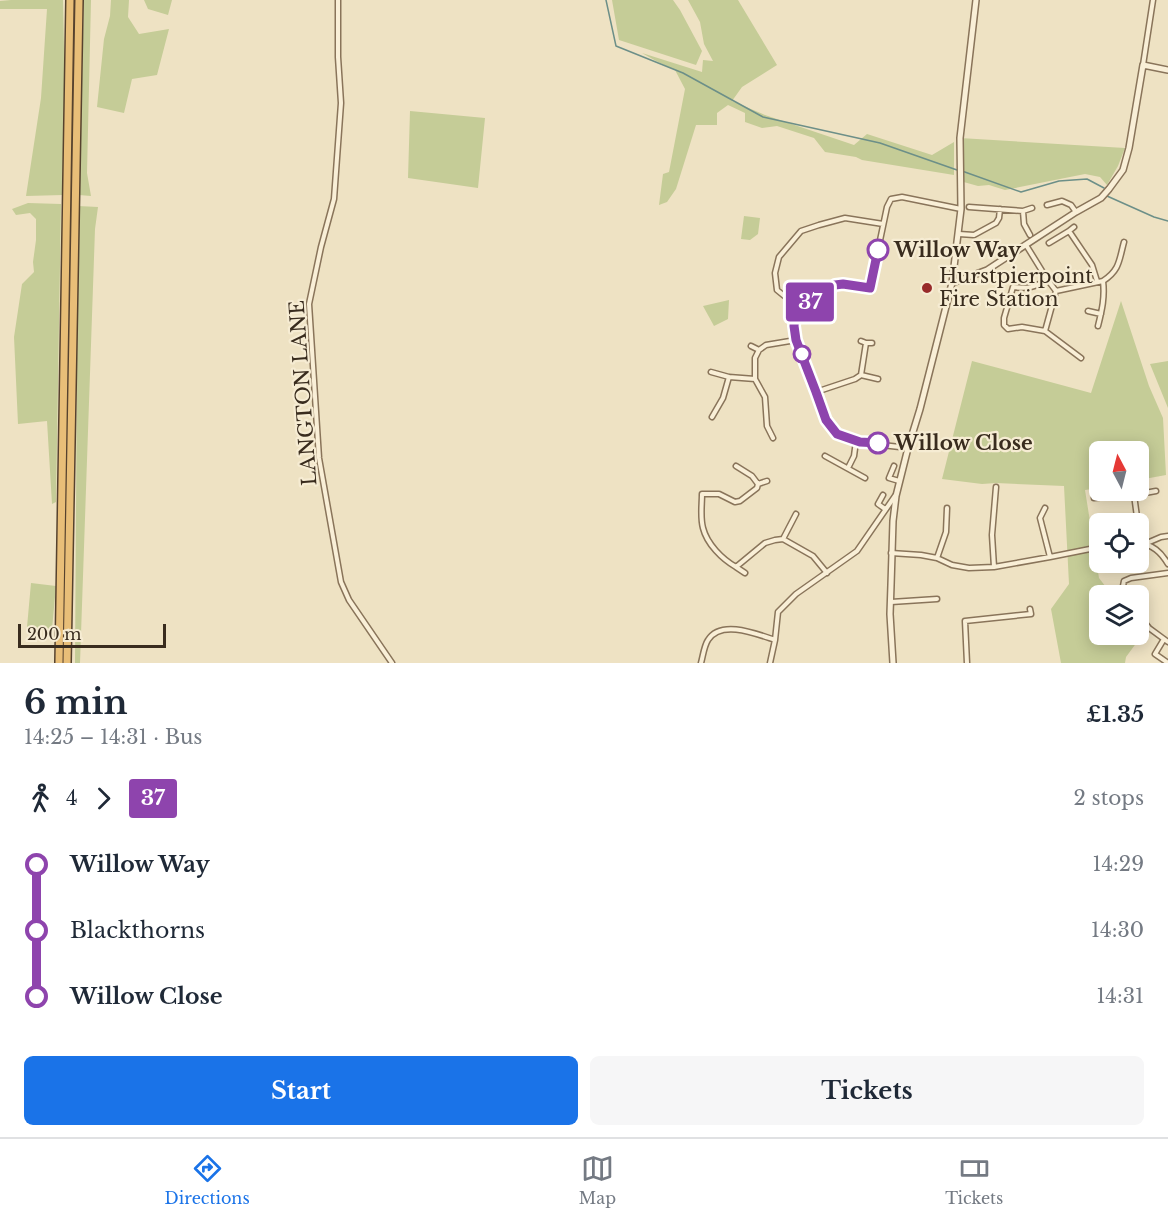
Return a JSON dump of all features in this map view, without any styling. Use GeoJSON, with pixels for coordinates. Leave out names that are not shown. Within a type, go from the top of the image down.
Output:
{"type":"FeatureCollection","features":[{"type":"Feature","properties":{"kind":"highway"},"geometry":{"type":"LineString","coordinates":[[59,663],[70,0]]}},
{"type":"Feature","properties":{"kind":"highway"},"geometry":{"type":"LineString","coordinates":[[67,663],[79,0]]}},
{"type":"Feature","properties":{"kind":"street","name":"LANGTON LANE"},"geometry":{"type":"LineString","coordinates":[[338,0],[340,103],[334,199],[309,304],[319,458],[341,582],[349,600],[392,663]]}},
{"type":"Feature","properties":{"kind":"street"},"geometry":{"type":"LineString","coordinates":[[893,663],[891,553],[896,495],[952,283],[959,234],[960,138],[976,0]]}},
{"type":"Feature","properties":{"kind":"street"},"geometry":{"type":"LineString","coordinates":[[952,283],[987,270],[1101,198],[1123,170],[1129,148],[1153,0]]}},
{"type":"Feature","properties":{"kind":"street"},"geometry":{"type":"LineString","coordinates":[[1143,65],[1168,70]]}},
{"type":"Feature","properties":{"kind":"street"},"geometry":{"type":"LineString","coordinates":[[883,224],[845,218],[801,231],[779,256],[774,273],[777,290],[787,299],[798,304],[806,304],[816,300],[835,285],[870,288],[887,207],[891,199],[902,197],[960,209]]}},
{"type":"Feature","properties":{"kind":"street"},"geometry":{"type":"LineString","coordinates":[[1047,205],[1062,201],[1071,205],[1076,212]]}},
{"type":"Feature","properties":{"kind":"street"},"geometry":{"type":"LineString","coordinates":[[969,207],[1023,211],[1032,208]]}},
{"type":"Feature","properties":{"kind":"street"},"geometry":{"type":"LineString","coordinates":[[959,234],[974,235],[996,224],[1000,209]]}},
{"type":"Feature","properties":{"kind":"street"},"geometry":{"type":"LineString","coordinates":[[1023,211],[1024,224],[1030,235]]}},
{"type":"Feature","properties":{"kind":"street"},"geometry":{"type":"LineString","coordinates":[[1049,243],[1074,227]]}},
{"type":"Feature","properties":{"kind":"street"},"geometry":{"type":"LineString","coordinates":[[1069,231],[1092,265],[1105,294],[1098,326]]}},
{"type":"Feature","properties":{"kind":"street"},"geometry":{"type":"LineString","coordinates":[[1056,291],[1100,281],[1116,270],[1124,242]]}},
{"type":"Feature","properties":{"kind":"street"},"geometry":{"type":"LineString","coordinates":[[1026,245],[1056,291]]}},
{"type":"Feature","properties":{"kind":"street"},"geometry":{"type":"LineString","coordinates":[[1047,279],[1038,286],[1025,289],[1013,287],[1004,325],[1008,329],[1022,327],[1045,331],[1081,358]]}},
{"type":"Feature","properties":{"kind":"street"},"geometry":{"type":"LineString","coordinates":[[1045,331],[1056,291]]}},
{"type":"Feature","properties":{"kind":"street"},"geometry":{"type":"LineString","coordinates":[[798,304],[799,309],[795,315],[794,326],[796,340],[826,420],[837,434],[856,440],[908,448]]}},
{"type":"Feature","properties":{"kind":"street"},"geometry":{"type":"LineString","coordinates":[[1088,311],[1101,314]]}},
{"type":"Feature","properties":{"kind":"street"},"geometry":{"type":"LineString","coordinates":[[772,438],[767,426],[765,397],[755,380],[755,358],[759,350],[766,345],[796,340]]}},
{"type":"Feature","properties":{"kind":"street"},"geometry":{"type":"LineString","coordinates":[[861,375],[863,342],[872,343]]}},
{"type":"Feature","properties":{"kind":"street"},"geometry":{"type":"LineString","coordinates":[[751,346],[759,350]]}},
{"type":"Feature","properties":{"kind":"street"},"geometry":{"type":"LineString","coordinates":[[711,372],[755,380]]}},
{"type":"Feature","properties":{"kind":"street"},"geometry":{"type":"LineString","coordinates":[[816,392],[861,375],[878,379]]}},
{"type":"Feature","properties":{"kind":"street"},"geometry":{"type":"LineString","coordinates":[[712,417],[723,398],[729,377]]}},
{"type":"Feature","properties":{"kind":"street"},"geometry":{"type":"LineString","coordinates":[[848,468],[854,456],[856,440]]}},
{"type":"Feature","properties":{"kind":"street"},"geometry":{"type":"LineString","coordinates":[[825,456],[866,478]]}},
{"type":"Feature","properties":{"kind":"street"},"geometry":{"type":"LineString","coordinates":[[894,466],[889,478],[899,481]]}},
{"type":"Feature","properties":{"kind":"street"},"geometry":{"type":"LineString","coordinates":[[737,469],[754,478],[758,484]]}},
{"type":"Feature","properties":{"kind":"street"},"geometry":{"type":"LineString","coordinates":[[745,573],[719,555],[705,532],[702,522],[702,492],[719,494],[735,502],[740,501],[757,488],[758,484],[767,481]]}},
{"type":"Feature","properties":{"kind":"street"},"geometry":{"type":"LineString","coordinates":[[994,567],[992,535],[996,488]]}},
{"type":"Feature","properties":{"kind":"street"},"geometry":{"type":"LineString","coordinates":[[1149,492],[1156,491]]}},
{"type":"Feature","properties":{"kind":"street"},"geometry":{"type":"LineString","coordinates":[[883,495],[878,504],[885,509]]}},
{"type":"Feature","properties":{"kind":"street"},"geometry":{"type":"LineString","coordinates":[[770,663],[778,612],[796,594],[857,551],[896,495]]}},
{"type":"Feature","properties":{"kind":"street"},"geometry":{"type":"LineString","coordinates":[[937,558],[946,532],[947,508]]}},
{"type":"Feature","properties":{"kind":"street"},"geometry":{"type":"LineString","coordinates":[[1045,508],[1040,518],[1050,558]]}},
{"type":"Feature","properties":{"kind":"street"},"geometry":{"type":"LineString","coordinates":[[783,539],[796,514]]}},
{"type":"Feature","properties":{"kind":"street"},"geometry":{"type":"LineString","coordinates":[[1149,542],[1168,536]]}},
{"type":"Feature","properties":{"kind":"street"},"geometry":{"type":"LineString","coordinates":[[736,567],[765,543],[783,539],[813,556],[827,573]]}},
{"type":"Feature","properties":{"kind":"street"},"geometry":{"type":"LineString","coordinates":[[1149,545],[1161,553],[1168,564]]}},
{"type":"Feature","properties":{"kind":"street"},"geometry":{"type":"LineString","coordinates":[[891,553],[937,558],[952,565],[969,568],[994,567],[1050,558],[1089,549]]}},
{"type":"Feature","properties":{"kind":"street"},"geometry":{"type":"LineString","coordinates":[[1123,585],[1124,581],[1131,578],[1168,573]]}},
{"type":"Feature","properties":{"kind":"street"},"geometry":{"type":"LineString","coordinates":[[891,602],[937,599]]}},
{"type":"Feature","properties":{"kind":"street"},"geometry":{"type":"LineString","coordinates":[[967,663],[965,621],[1031,614],[1030,609]]}},
{"type":"Feature","properties":{"kind":"street"},"geometry":{"type":"LineString","coordinates":[[1149,628],[1166,640],[1155,654],[1168,663]]}},
{"type":"Feature","properties":{"kind":"street"},"geometry":{"type":"LineString","coordinates":[[701,663],[708,640],[718,631],[731,629],[745,631],[775,640]]}},
{"type":"Feature","properties":{"kind":"green space"},"geometry":{"type":"Polygon","coordinates":[[[63,0],[65,96],[63,195],[26,196],[41,98],[47,9],[0,9],[0,1],[63,0]]]}},
{"type":"Feature","properties":{"kind":"green space"},"geometry":{"type":"Polygon","coordinates":[[[84,0],[91,0],[87,173],[91,196],[79,195],[84,0]]]}},
{"type":"Feature","properties":{"kind":"green space"},"geometry":{"type":"Polygon","coordinates":[[[111,0],[129,0],[128,17],[139,34],[169,29],[157,75],[132,79],[124,113],[97,107],[104,39],[110,16],[111,0]]]}},
{"type":"Feature","properties":{"kind":"green space"},"geometry":{"type":"Polygon","coordinates":[[[144,0],[172,0],[168,15],[148,9],[144,0]]]}},
{"type":"Feature","properties":{"kind":"green space"},"geometry":{"type":"Polygon","coordinates":[[[612,0],[673,0],[702,51],[696,65],[619,40],[612,0]]]}},
{"type":"Feature","properties":{"kind":"green space"},"geometry":{"type":"Polygon","coordinates":[[[688,0],[738,0],[777,65],[742,87],[732,101],[765,115],[854,145],[867,134],[932,155],[954,142],[954,175],[825,152],[814,138],[777,126],[762,128],[745,122],[745,113],[728,105],[717,113],[717,125],[696,125],[676,189],[667,202],[659,205],[663,174],[669,172],[685,89],[675,70],[642,53],[702,72],[703,60],[713,61],[704,44],[700,22],[688,0]]]}},
{"type":"Feature","properties":{"kind":"green space"},"geometry":{"type":"Polygon","coordinates":[[[410,111],[485,118],[478,188],[408,178],[410,111]]]}},
{"type":"Feature","properties":{"kind":"green space"},"geometry":{"type":"Polygon","coordinates":[[[960,138],[1125,148],[1107,185],[1100,177],[1085,174],[1005,190],[960,181],[960,138]]]}},
{"type":"Feature","properties":{"kind":"green space"},"geometry":{"type":"Polygon","coordinates":[[[28,203],[61,204],[56,502],[52,504],[47,421],[18,424],[14,337],[22,284],[34,272],[36,219],[30,213],[16,215],[12,209],[28,203]]]}},
{"type":"Feature","properties":{"kind":"green space"},"geometry":{"type":"Polygon","coordinates":[[[78,206],[98,207],[95,229],[80,663],[75,663],[78,206]]]}},
{"type":"Feature","properties":{"kind":"green space"},"geometry":{"type":"Polygon","coordinates":[[[744,216],[760,218],[758,234],[750,240],[741,239],[744,216]]]}},
{"type":"Feature","properties":{"kind":"green space"},"geometry":{"type":"Polygon","coordinates":[[[729,300],[728,319],[714,326],[703,306],[729,300]]]}},
{"type":"Feature","properties":{"kind":"green space"},"geometry":{"type":"Polygon","coordinates":[[[1121,301],[1149,386],[1163,418],[1166,475],[1149,478],[1149,441],[1089,441],[1089,489],[1085,490],[1089,515],[1089,573],[1098,573],[1104,585],[1089,585],[1089,645],[1135,645],[1126,657],[1125,663],[1061,663],[1051,609],[1069,584],[1064,486],[982,484],[942,479],[972,361],[1091,393],[1121,301]]]}},
{"type":"Feature","properties":{"kind":"green space"},"geometry":{"type":"Polygon","coordinates":[[[1168,361],[1168,408],[1150,364],[1168,361]]]}},
{"type":"Feature","properties":{"kind":"green space"},"geometry":{"type":"Polygon","coordinates":[[[31,583],[56,586],[52,629],[27,627],[31,583]]]}},
{"type":"Feature","properties":{"kind":"waterway"},"geometry":{"type":"LineString","coordinates":[[606,0],[616,46],[683,73],[763,117],[880,143],[957,170]]}},
{"type":"Feature","properties":{"kind":"waterway"},"geometry":{"type":"LineString","coordinates":[[962,171],[1021,192],[1059,181],[1087,179],[1104,188]]}},
{"type":"Feature","properties":{"kind":"waterway"},"geometry":{"type":"LineString","coordinates":[[1107,196],[1168,221]]}},
{"type":"Feature","properties":{"kind":"bus line","name":"37"},"geometry":{"type":"LineString","coordinates":[[878,250],[870,288],[835,285],[816,300],[798,304],[799,309],[795,315],[794,326],[796,340],[826,420],[837,434],[860,442],[878,443]]}},
{"type":"Feature","properties":{"kind":"place","name":"Willow Way"},"geometry":{"type":"Point","coordinates":[878,250]}},
{"type":"Feature","properties":{"kind":"place","name":"Hurstpierpoint Fire Station"},"geometry":{"type":"Point","coordinates":[927,288]}},
{"type":"Feature","properties":{"kind":"place","name":"Willow Close"},"geometry":{"type":"Point","coordinates":[878,443]}}]}
